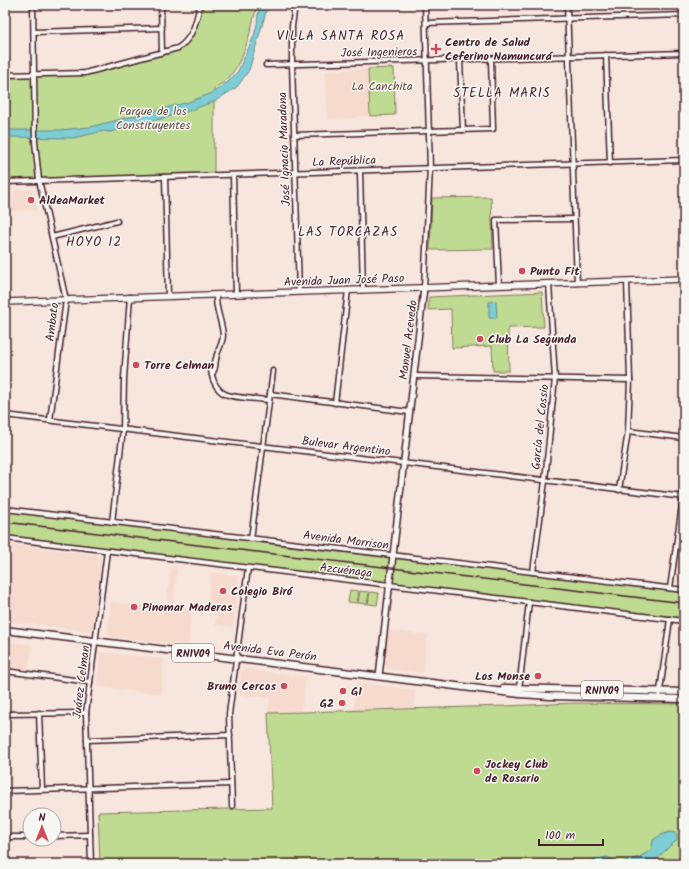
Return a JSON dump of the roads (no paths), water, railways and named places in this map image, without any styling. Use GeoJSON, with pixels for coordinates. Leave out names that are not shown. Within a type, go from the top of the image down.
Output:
{"type":"FeatureCollection","features":[{"type":"Feature","properties":{"kind":"main road","name":"Avenida Juan José Paso"},"geometry":{"type":"LineString","coordinates":[[5,302],[684,280]]}},
{"type":"Feature","properties":{"kind":"main road","name":"Avenida Eva Perón"},"geometry":{"type":"LineString","coordinates":[[5,630],[485,688],[519,691],[659,694],[684,692]]}},
{"type":"Feature","properties":{"kind":"main road","name":"Avenida Eva Perón"},"geometry":{"type":"LineString","coordinates":[[659,694],[684,698]]}},
{"type":"Feature","properties":{"kind":"street","name":"Ambato"},"geometry":{"type":"LineString","coordinates":[[33,5],[35,124],[39,180],[66,300],[50,420]]}},
{"type":"Feature","properties":{"kind":"street"},"geometry":{"type":"LineString","coordinates":[[161,5],[162,53]]}},
{"type":"Feature","properties":{"kind":"street"},"geometry":{"type":"LineString","coordinates":[[5,75],[85,73],[178,48],[185,44],[192,35],[200,5]]}},
{"type":"Feature","properties":{"kind":"street","name":"José Ignacio Maradona"},"geometry":{"type":"LineString","coordinates":[[295,5],[292,26],[292,64],[299,292]]}},
{"type":"Feature","properties":{"kind":"street","name":"Manuel Acevedo"},"geometry":{"type":"LineString","coordinates":[[379,676],[424,288],[430,168],[425,5]]}},
{"type":"Feature","properties":{"kind":"street"},"geometry":{"type":"LineString","coordinates":[[567,5],[577,283]]}},
{"type":"Feature","properties":{"kind":"street"},"geometry":{"type":"LineString","coordinates":[[426,23],[684,15]]}},
{"type":"Feature","properties":{"kind":"street"},"geometry":{"type":"LineString","coordinates":[[34,32],[162,28]]}},
{"type":"Feature","properties":{"kind":"street","name":"José Ingenieros"},"geometry":{"type":"LineString","coordinates":[[266,65],[684,53]]}},
{"type":"Feature","properties":{"kind":"street"},"geometry":{"type":"LineString","coordinates":[[606,55],[610,163]]}},
{"type":"Feature","properties":{"kind":"street"},"geometry":{"type":"LineString","coordinates":[[294,135],[493,129],[491,59]]}},
{"type":"Feature","properties":{"kind":"street"},"geometry":{"type":"LineString","coordinates":[[460,60],[463,130]]}},
{"type":"Feature","properties":{"kind":"street","name":"La República"},"geometry":{"type":"LineString","coordinates":[[5,182],[684,160]]}},
{"type":"Feature","properties":{"kind":"street"},"geometry":{"type":"LineString","coordinates":[[360,171],[363,290]]}},
{"type":"Feature","properties":{"kind":"street"},"geometry":{"type":"LineString","coordinates":[[233,174],[236,294]]}},
{"type":"Feature","properties":{"kind":"street"},"geometry":{"type":"LineString","coordinates":[[165,177],[168,296]]}},
{"type":"Feature","properties":{"kind":"street"},"geometry":{"type":"LineString","coordinates":[[499,286],[496,220],[574,218]]}},
{"type":"Feature","properties":{"kind":"street"},"geometry":{"type":"LineString","coordinates":[[52,237],[118,221]]}},
{"type":"Feature","properties":{"kind":"street"},"geometry":{"type":"LineString","coordinates":[[619,490],[628,431],[630,380],[627,281]]}},
{"type":"Feature","properties":{"kind":"street","name":"García del Cossio"},"geometry":{"type":"LineString","coordinates":[[533,572],[545,480],[555,378],[549,284]]}},
{"type":"Feature","properties":{"kind":"street"},"geometry":{"type":"LineString","coordinates":[[335,403],[348,290]]}},
{"type":"Feature","properties":{"kind":"street"},"geometry":{"type":"LineString","coordinates":[[216,295],[216,306],[222,338],[216,360],[211,364],[213,381],[225,394],[269,400]]}},
{"type":"Feature","properties":{"kind":"street"},"geometry":{"type":"LineString","coordinates":[[112,522],[123,429],[124,378],[130,298]]}},
{"type":"Feature","properties":{"kind":"street"},"geometry":{"type":"LineString","coordinates":[[251,538],[273,372]]}},
{"type":"Feature","properties":{"kind":"street"},"geometry":{"type":"LineString","coordinates":[[414,376],[630,380]]}},
{"type":"Feature","properties":{"kind":"street"},"geometry":{"type":"LineString","coordinates":[[270,394],[409,412]]}},
{"type":"Feature","properties":{"kind":"street","name":"Bulevar Argentino"},"geometry":{"type":"LineString","coordinates":[[5,415],[684,497]]}},
{"type":"Feature","properties":{"kind":"street"},"geometry":{"type":"LineString","coordinates":[[628,431],[684,438]]}},
{"type":"Feature","properties":{"kind":"street"},"geometry":{"type":"LineString","coordinates":[[670,588],[684,491]]}},
{"type":"Feature","properties":{"kind":"street","name":"Avenida Morrison"},"geometry":{"type":"LineString","coordinates":[[5,509],[684,590]]}},
{"type":"Feature","properties":{"kind":"street","name":"Azcuénaga"},"geometry":{"type":"LineString","coordinates":[[5,538],[684,621]]}},
{"type":"Feature","properties":{"kind":"street","name":"Juárez Celman"},"geometry":{"type":"LineString","coordinates":[[91,864],[86,713],[107,551]]}},
{"type":"Feature","properties":{"kind":"street"},"geometry":{"type":"LineString","coordinates":[[232,806],[229,714],[248,568]]}},
{"type":"Feature","properties":{"kind":"street"},"geometry":{"type":"LineString","coordinates":[[519,691],[529,602]]}},
{"type":"Feature","properties":{"kind":"street"},"geometry":{"type":"LineString","coordinates":[[659,694],[670,619]]}},
{"type":"Feature","properties":{"kind":"street"},"geometry":{"type":"LineString","coordinates":[[5,671],[90,682]]}},
{"type":"Feature","properties":{"kind":"street"},"geometry":{"type":"LineString","coordinates":[[39,713],[42,790]]}},
{"type":"Feature","properties":{"kind":"street"},"geometry":{"type":"LineString","coordinates":[[5,714],[86,713]]}},
{"type":"Feature","properties":{"kind":"street"},"geometry":{"type":"LineString","coordinates":[[87,740],[230,735]]}},
{"type":"Feature","properties":{"kind":"street"},"geometry":{"type":"LineString","coordinates":[[5,791],[231,784]]}},
{"type":"Feature","properties":{"kind":"street"},"geometry":{"type":"LineString","coordinates":[[62,836],[90,835]]}},
{"type":"Feature","properties":{"kind":"street"},"geometry":{"type":"LineString","coordinates":[[5,837],[22,837]]}},
{"type":"Feature","properties":{"kind":"water"},"geometry":{"type":"Polygon","coordinates":[[[259,5],[268,5],[249,70],[237,87],[215,101],[183,113],[110,132],[104,131],[73,138],[5,137],[5,130],[60,130],[90,127],[189,102],[212,93],[229,81],[238,71],[254,36],[259,5]]]}},
{"type":"Feature","properties":{"kind":"water"},"geometry":{"type":"Polygon","coordinates":[[[496,301],[497,318],[489,318],[489,302],[496,301]]]}},
{"type":"Feature","properties":{"kind":"water"},"geometry":{"type":"Polygon","coordinates":[[[670,832],[676,833],[677,838],[657,858],[656,864],[623,864],[625,861],[639,857],[648,852],[652,849],[653,840],[670,832]]]}},
{"type":"Feature","properties":{"kind":"water"},"geometry":{"type":"Polygon","coordinates":[[[607,857],[621,864],[584,864],[595,859],[607,857]]]}},
{"type":"Feature","properties":{"kind":"railway"},"geometry":{"type":"LineString","coordinates":[[5,522],[684,603]]}},
{"type":"Feature","properties":{"kind":"place","name":"Centro de Salud Ceferino Namuncurá"},"geometry":{"type":"Point","coordinates":[436,49]}},
{"type":"Feature","properties":{"kind":"place","name":"AldeaMarket"},"geometry":{"type":"Point","coordinates":[31,200]}},
{"type":"Feature","properties":{"kind":"place","name":"Punto Fit"},"geometry":{"type":"Point","coordinates":[522,271]}},
{"type":"Feature","properties":{"kind":"place","name":"Club La Segunda"},"geometry":{"type":"Point","coordinates":[480,339]}},
{"type":"Feature","properties":{"kind":"place","name":"Torre Celman"},"geometry":{"type":"Point","coordinates":[136,365]}},
{"type":"Feature","properties":{"kind":"place","name":"Colegio Biró"},"geometry":{"type":"Point","coordinates":[223,591]}},
{"type":"Feature","properties":{"kind":"place","name":"Pinomar Maderas"},"geometry":{"type":"Point","coordinates":[134,607]}},
{"type":"Feature","properties":{"kind":"place","name":"Los Monse"},"geometry":{"type":"Point","coordinates":[538,676]}},
{"type":"Feature","properties":{"kind":"place","name":"Bruno Cercos"},"geometry":{"type":"Point","coordinates":[284,686]}},
{"type":"Feature","properties":{"kind":"place","name":"G1"},"geometry":{"type":"Point","coordinates":[343,691]}},
{"type":"Feature","properties":{"kind":"place","name":"G2"},"geometry":{"type":"Point","coordinates":[342,703]}},
{"type":"Feature","properties":{"kind":"place","name":"Jockey Club de Rosario"},"geometry":{"type":"Point","coordinates":[477,771]}},
{"type":"Feature","properties":{"kind":"district","name":"VILLA SANTA ROSA"},"geometry":{"type":"Point","coordinates":[341,35]}},
{"type":"Feature","properties":{"kind":"district","name":"STELLA MARIS"},"geometry":{"type":"Point","coordinates":[502,92]}},
{"type":"Feature","properties":{"kind":"district","name":"LAS TORCAZAS"},"geometry":{"type":"Point","coordinates":[348,231]}},
{"type":"Feature","properties":{"kind":"district","name":"HOYO 12"},"geometry":{"type":"Point","coordinates":[94,241]}},
{"type":"Feature","properties":{"kind":"park label","name":"La Canchita"},"geometry":{"type":"Point","coordinates":[382,86]}},
{"type":"Feature","properties":{"kind":"park label","name":"Parque de los Constituyentes"},"geometry":{"type":"Point","coordinates":[153,118]}}]}
